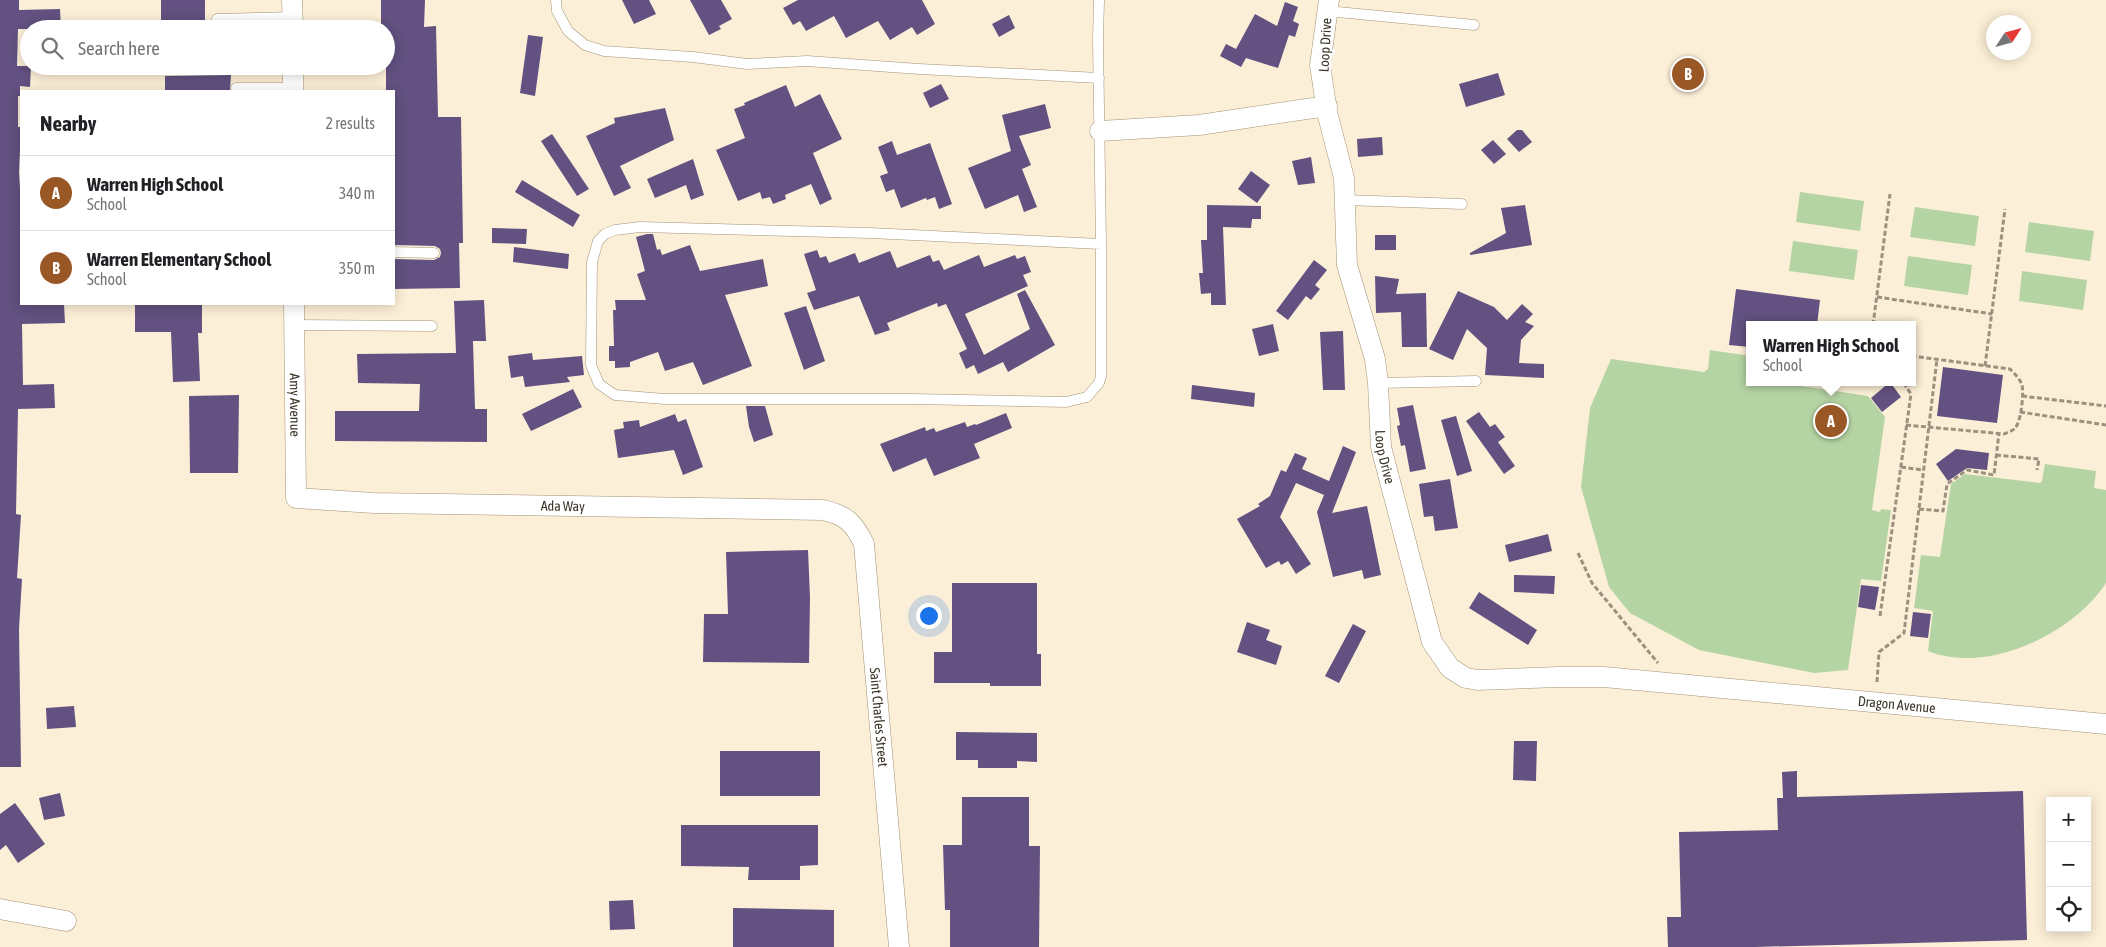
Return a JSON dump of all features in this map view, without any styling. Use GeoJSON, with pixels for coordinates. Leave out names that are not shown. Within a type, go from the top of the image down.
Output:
{"type":"FeatureCollection","features":[{"type":"Feature","properties":{"kind":"street","name":"Loop Drive"},"geometry":{"type":"LineString","coordinates":[[1328,5],[1320,65],[1327,106],[1342,170],[1347,265],[1353,291],[1360,305],[1373,346],[1378,383],[1380,436],[1395,505],[1431,639],[1438,653],[1450,668],[1466,678],[1478,680],[1580,676],[1688,685]]}},
{"type":"Feature","properties":{"kind":"street"},"geometry":{"type":"LineString","coordinates":[[293,75],[293,89]]}},
{"type":"Feature","properties":{"kind":"street"},"geometry":{"type":"LineString","coordinates":[[1100,131],[1199,125],[1327,106]]}},
{"type":"Feature","properties":{"kind":"street","name":"Amy Avenue"},"geometry":{"type":"LineString","coordinates":[[294,305],[296,498],[304,499]]}},
{"type":"Feature","properties":{"kind":"street","name":"Ada Way"},"geometry":{"type":"LineString","coordinates":[[304,499],[374,503],[823,510]]}},
{"type":"Feature","properties":{"kind":"street","name":"Saint Charles Street"},"geometry":{"type":"LineString","coordinates":[[823,510],[839,514],[851,524],[864,544],[899,947]]}},
{"type":"Feature","properties":{"kind":"street","name":"Dragon Avenue"},"geometry":{"type":"LineString","coordinates":[[1688,685],[2106,724]]}},
{"type":"Feature","properties":{"kind":"street"},"geometry":{"type":"LineString","coordinates":[[0,909],[66,921]]}},
{"type":"Feature","properties":{"kind":"lane"},"geometry":{"type":"LineString","coordinates":[[556,0],[562,22],[576,39],[595,48],[613,52],[693,57],[747,64],[807,61],[918,70],[1099,78]]}},
{"type":"Feature","properties":{"kind":"lane"},"geometry":{"type":"LineString","coordinates":[[1099,0],[1101,244],[1101,376],[1099,383],[1086,397],[1078,401],[1066,402],[625,397],[606,391],[599,384],[591,365],[592,262],[598,241],[615,230],[640,226],[679,227],[870,233],[1101,244]]}},
{"type":"Feature","properties":{"kind":"lane"},"geometry":{"type":"LineString","coordinates":[[1328,5],[1474,25]]}},
{"type":"Feature","properties":{"kind":"lane"},"geometry":{"type":"LineString","coordinates":[[216,19],[293,15]]}},
{"type":"Feature","properties":{"kind":"lane"},"geometry":{"type":"LineString","coordinates":[[236,88],[293,89]]}},
{"type":"Feature","properties":{"kind":"lane"},"geometry":{"type":"LineString","coordinates":[[1345,200],[1462,204]]}},
{"type":"Feature","properties":{"kind":"lane"},"geometry":{"type":"LineString","coordinates":[[395,252],[434,252]]}},
{"type":"Feature","properties":{"kind":"lane"},"geometry":{"type":"LineString","coordinates":[[294,325],[432,326]]}},
{"type":"Feature","properties":{"kind":"lane"},"geometry":{"type":"LineString","coordinates":[[1378,383],[1476,381]]}},
{"type":"Feature","properties":{"kind":"path"},"geometry":{"type":"LineString","coordinates":[[1874,321],[1890,194]]}},
{"type":"Feature","properties":{"kind":"path"},"geometry":{"type":"LineString","coordinates":[[1985,366],[2005,209]]}},
{"type":"Feature","properties":{"kind":"path"},"geometry":{"type":"LineString","coordinates":[[1877,297],[1992,314]]}},
{"type":"Feature","properties":{"kind":"path"},"geometry":{"type":"LineString","coordinates":[[1906,425],[2004,434],[2015,429],[2020,421],[2022,387],[2017,376],[2010,369],[1916,356]]}},
{"type":"Feature","properties":{"kind":"path"},"geometry":{"type":"LineString","coordinates":[[1877,682],[1879,652],[1904,633],[1937,359]]}},
{"type":"Feature","properties":{"kind":"path"},"geometry":{"type":"LineString","coordinates":[[1880,616],[1911,394],[1906,386]]}},
{"type":"Feature","properties":{"kind":"path"},"geometry":{"type":"LineString","coordinates":[[2022,396],[2106,406]]}},
{"type":"Feature","properties":{"kind":"path"},"geometry":{"type":"LineString","coordinates":[[2020,412],[2106,425]]}},
{"type":"Feature","properties":{"kind":"path"},"geometry":{"type":"LineString","coordinates":[[1919,509],[1943,511],[1947,484],[1967,470],[1994,475],[1999,433]]}},
{"type":"Feature","properties":{"kind":"path"},"geometry":{"type":"LineString","coordinates":[[1996,454],[2039,459],[2037,470]]}},
{"type":"Feature","properties":{"kind":"path"},"geometry":{"type":"LineString","coordinates":[[1900,467],[1923,470]]}},
{"type":"Feature","properties":{"kind":"path"},"geometry":{"type":"LineString","coordinates":[[1578,553],[1592,583],[1658,663]]}},
{"type":"Feature","properties":{"kind":"green space"},"geometry":{"type":"Polygon","coordinates":[[[1800,192],[1864,201],[1860,231],[1796,222],[1800,192]]]}},
{"type":"Feature","properties":{"kind":"green space"},"geometry":{"type":"Polygon","coordinates":[[[1915,207],[1979,216],[1975,246],[1910,237],[1915,207]]]}},
{"type":"Feature","properties":{"kind":"green space"},"geometry":{"type":"Polygon","coordinates":[[[2029,222],[2094,231],[2090,261],[2025,252],[2029,222]]]}},
{"type":"Feature","properties":{"kind":"green space"},"geometry":{"type":"Polygon","coordinates":[[[1793,241],[1858,250],[1854,280],[1789,271],[1793,241]]]}},
{"type":"Feature","properties":{"kind":"green space"},"geometry":{"type":"Polygon","coordinates":[[[1908,256],[1972,265],[1968,295],[1904,286],[1908,256]]]}},
{"type":"Feature","properties":{"kind":"green space"},"geometry":{"type":"Polygon","coordinates":[[[2022,271],[2087,280],[2083,310],[2019,301],[2022,271]]]}},
{"type":"Feature","properties":{"kind":"green space"},"geometry":{"type":"Polygon","coordinates":[[[1710,350],[1746,355],[1746,386],[1802,386],[1868,396],[1885,417],[1872,510],[1880,512],[1881,509],[1891,510],[1881,581],[1861,579],[1848,670],[1814,673],[1699,650],[1630,613],[1609,587],[1581,487],[1590,408],[1611,359],[1704,372],[1708,369],[1710,350]]]}},
{"type":"Feature","properties":{"kind":"green space"},"geometry":{"type":"Polygon","coordinates":[[[2045,464],[2096,471],[2094,488],[2106,490],[2106,583],[2091,602],[2073,619],[2027,645],[2002,653],[1976,658],[1951,657],[1928,651],[1933,611],[1914,608],[1921,555],[1940,557],[1951,484],[1965,474],[2040,483],[2045,464]]]}},
{"type":"Feature","properties":{"kind":"building"},"geometry":{"type":"Polygon","coordinates":[[[0,0],[19,0],[19,10],[60,9],[61,20],[20,20],[20,29],[18,29],[17,66],[20,66],[20,75],[31,75],[30,87],[20,86],[20,96],[18,96],[18,127],[20,127],[20,305],[64,305],[65,323],[22,324],[23,385],[54,384],[55,408],[18,409],[16,514],[21,515],[17,578],[22,579],[19,629],[21,767],[0,767],[0,0]]]}},
{"type":"Feature","properties":{"kind":"building"},"geometry":{"type":"Polygon","coordinates":[[[161,0],[205,0],[205,20],[161,20],[161,0]]]}},
{"type":"Feature","properties":{"kind":"building"},"geometry":{"type":"Polygon","coordinates":[[[381,0],[425,0],[424,27],[436,26],[438,117],[461,117],[463,243],[459,243],[460,288],[395,289],[395,259],[434,260],[440,257],[441,253],[440,249],[435,246],[395,245],[395,90],[386,90],[386,75],[395,75],[395,20],[381,20],[381,0]]]}},
{"type":"Feature","properties":{"kind":"building"},"geometry":{"type":"Polygon","coordinates":[[[622,0],[649,0],[656,14],[634,24],[622,0]]]}},
{"type":"Feature","properties":{"kind":"building"},"geometry":{"type":"Polygon","coordinates":[[[690,0],[721,0],[732,19],[719,26],[721,29],[709,35],[690,0]]]}},
{"type":"Feature","properties":{"kind":"building"},"geometry":{"type":"Polygon","coordinates":[[[798,0],[922,0],[935,24],[917,35],[912,27],[890,40],[878,21],[846,38],[834,16],[806,31],[800,21],[793,25],[783,8],[798,0]]]}},
{"type":"Feature","properties":{"kind":"building"},"geometry":{"type":"Polygon","coordinates":[[[1285,2],[1298,7],[1293,21],[1299,24],[1295,37],[1289,35],[1278,68],[1246,58],[1241,67],[1220,56],[1226,44],[1236,49],[1255,14],[1277,26],[1285,2]]]}},
{"type":"Feature","properties":{"kind":"building"},"geometry":{"type":"Polygon","coordinates":[[[1009,15],[1015,28],[999,37],[992,24],[1009,15]]]}},
{"type":"Feature","properties":{"kind":"building"},"geometry":{"type":"Polygon","coordinates":[[[528,35],[543,37],[535,96],[520,93],[528,35]]]}},
{"type":"Feature","properties":{"kind":"building"},"geometry":{"type":"Polygon","coordinates":[[[1498,73],[1505,95],[1466,107],[1459,84],[1498,73]]]}},
{"type":"Feature","properties":{"kind":"building"},"geometry":{"type":"Polygon","coordinates":[[[231,75],[230,90],[165,90],[165,76],[231,75]]]}},
{"type":"Feature","properties":{"kind":"building"},"geometry":{"type":"Polygon","coordinates":[[[941,84],[949,99],[930,108],[923,93],[941,84]]]}},
{"type":"Feature","properties":{"kind":"building"},"geometry":{"type":"Polygon","coordinates":[[[786,85],[795,107],[820,94],[842,139],[813,153],[832,199],[820,205],[811,184],[785,195],[786,199],[773,204],[770,197],[762,199],[760,192],[738,201],[716,150],[745,138],[734,109],[786,85]]]}},
{"type":"Feature","properties":{"kind":"building"},"geometry":{"type":"Polygon","coordinates":[[[1045,104],[1051,128],[1019,136],[1031,165],[1022,169],[1037,207],[1024,212],[1018,195],[985,209],[968,168],[1011,151],[1002,115],[1045,104]]]}},
{"type":"Feature","properties":{"kind":"building"},"geometry":{"type":"Polygon","coordinates":[[[665,108],[674,140],[620,166],[631,188],[614,196],[586,136],[615,123],[614,118],[665,108]]]}},
{"type":"Feature","properties":{"kind":"building"},"geometry":{"type":"Polygon","coordinates":[[[1517,130],[1522,130],[1532,142],[1519,152],[1507,139],[1517,130]]]}},
{"type":"Feature","properties":{"kind":"building"},"geometry":{"type":"Polygon","coordinates":[[[552,134],[589,189],[577,196],[541,141],[552,134]]]}},
{"type":"Feature","properties":{"kind":"building"},"geometry":{"type":"Polygon","coordinates":[[[1382,137],[1383,155],[1358,157],[1357,139],[1382,137]]]}},
{"type":"Feature","properties":{"kind":"building"},"geometry":{"type":"Polygon","coordinates":[[[1493,140],[1506,154],[1494,164],[1481,150],[1493,140]]]}},
{"type":"Feature","properties":{"kind":"building"},"geometry":{"type":"Polygon","coordinates":[[[892,141],[897,155],[930,143],[952,204],[939,209],[935,197],[927,200],[926,198],[901,208],[894,189],[886,192],[880,176],[888,173],[878,147],[892,141]]]}},
{"type":"Feature","properties":{"kind":"building"},"geometry":{"type":"Polygon","coordinates":[[[1311,157],[1315,183],[1298,185],[1292,161],[1311,157]]]}},
{"type":"Feature","properties":{"kind":"building"},"geometry":{"type":"Polygon","coordinates":[[[693,159],[704,195],[691,200],[686,185],[655,198],[647,179],[693,159]]]}},
{"type":"Feature","properties":{"kind":"building"},"geometry":{"type":"Polygon","coordinates":[[[1251,171],[1270,185],[1257,203],[1238,189],[1251,171]]]}},
{"type":"Feature","properties":{"kind":"building"},"geometry":{"type":"Polygon","coordinates":[[[522,180],[580,215],[573,227],[515,192],[522,180]]]}},
{"type":"Feature","properties":{"kind":"building"},"geometry":{"type":"Polygon","coordinates":[[[1207,205],[1261,206],[1261,219],[1252,219],[1251,228],[1223,227],[1226,305],[1211,305],[1211,293],[1201,294],[1199,273],[1203,273],[1201,240],[1207,240],[1207,205]]]}},
{"type":"Feature","properties":{"kind":"building"},"geometry":{"type":"Polygon","coordinates":[[[1525,205],[1532,245],[1470,255],[1470,253],[1506,233],[1501,208],[1525,205]]]}},
{"type":"Feature","properties":{"kind":"building"},"geometry":{"type":"Polygon","coordinates":[[[492,228],[527,229],[526,244],[492,243],[492,228]]]}},
{"type":"Feature","properties":{"kind":"building"},"geometry":{"type":"Polygon","coordinates":[[[653,234],[657,250],[660,249],[662,255],[690,245],[700,271],[763,259],[768,286],[725,295],[752,366],[703,385],[693,362],[665,371],[658,352],[630,362],[630,367],[615,368],[615,361],[609,361],[609,346],[614,346],[613,310],[616,310],[615,300],[646,300],[637,274],[645,271],[636,237],[653,234]]]}},
{"type":"Feature","properties":{"kind":"building"},"geometry":{"type":"Polygon","coordinates":[[[1375,235],[1396,235],[1396,250],[1375,250],[1375,235]]]}},
{"type":"Feature","properties":{"kind":"building"},"geometry":{"type":"Polygon","coordinates":[[[514,247],[569,254],[568,269],[513,262],[514,247]]]}},
{"type":"Feature","properties":{"kind":"building"},"geometry":{"type":"Polygon","coordinates":[[[817,250],[820,258],[826,256],[829,263],[855,253],[859,263],[890,251],[897,268],[930,255],[933,262],[939,260],[944,270],[979,255],[984,267],[1015,255],[1017,259],[1025,256],[1031,272],[1023,275],[1028,286],[965,314],[984,355],[1030,329],[1017,294],[1025,290],[1055,345],[1008,372],[1003,362],[978,374],[974,365],[966,369],[959,353],[967,349],[946,304],[938,307],[937,303],[887,323],[890,330],[875,335],[859,296],[814,310],[807,293],[816,290],[804,254],[817,250]]]}},
{"type":"Feature","properties":{"kind":"building"},"geometry":{"type":"Polygon","coordinates":[[[1314,260],[1327,270],[1315,285],[1320,289],[1311,300],[1306,296],[1288,320],[1276,311],[1314,260]]]}},
{"type":"Feature","properties":{"kind":"building"},"geometry":{"type":"Polygon","coordinates":[[[1375,276],[1399,279],[1396,294],[1426,293],[1427,347],[1402,347],[1401,312],[1376,313],[1375,276]]]}},
{"type":"Feature","properties":{"kind":"building"},"geometry":{"type":"Polygon","coordinates":[[[1736,289],[1820,300],[1817,321],[1746,321],[1746,347],[1729,345],[1736,289]]]}},
{"type":"Feature","properties":{"kind":"building"},"geometry":{"type":"Polygon","coordinates":[[[1458,291],[1494,307],[1507,320],[1522,304],[1533,314],[1525,322],[1534,326],[1521,340],[1519,363],[1544,364],[1544,378],[1485,375],[1487,348],[1467,329],[1453,360],[1429,349],[1458,291]]]}},
{"type":"Feature","properties":{"kind":"building"},"geometry":{"type":"Polygon","coordinates":[[[484,300],[486,341],[473,341],[475,409],[487,409],[487,442],[335,441],[335,411],[419,411],[420,384],[358,383],[357,354],[456,353],[454,301],[484,300]]]}},
{"type":"Feature","properties":{"kind":"building"},"geometry":{"type":"Polygon","coordinates":[[[135,305],[202,305],[202,333],[198,333],[200,381],[173,382],[171,332],[135,332],[135,305]]]}},
{"type":"Feature","properties":{"kind":"building"},"geometry":{"type":"Polygon","coordinates":[[[806,306],[825,361],[804,370],[784,313],[806,306]]]}},
{"type":"Feature","properties":{"kind":"building"},"geometry":{"type":"Polygon","coordinates":[[[1273,324],[1279,351],[1259,356],[1252,329],[1273,324]]]}},
{"type":"Feature","properties":{"kind":"building"},"geometry":{"type":"Polygon","coordinates":[[[1343,331],[1345,390],[1323,390],[1320,332],[1343,331]]]}},
{"type":"Feature","properties":{"kind":"building"},"geometry":{"type":"Polygon","coordinates":[[[532,353],[533,360],[582,356],[584,375],[567,377],[570,382],[525,387],[523,376],[511,378],[508,356],[532,353]]]}},
{"type":"Feature","properties":{"kind":"building"},"geometry":{"type":"Polygon","coordinates":[[[1943,367],[2003,375],[1997,423],[1937,416],[1943,367]]]}},
{"type":"Feature","properties":{"kind":"building"},"geometry":{"type":"Polygon","coordinates":[[[1192,385],[1255,393],[1254,407],[1191,399],[1192,385]]]}},
{"type":"Feature","properties":{"kind":"building"},"geometry":{"type":"Polygon","coordinates":[[[1885,386],[1893,386],[1901,397],[1882,412],[1871,398],[1885,386]]]}},
{"type":"Feature","properties":{"kind":"building"},"geometry":{"type":"Polygon","coordinates":[[[573,389],[582,407],[531,431],[522,414],[573,389]]]}},
{"type":"Feature","properties":{"kind":"building"},"geometry":{"type":"Polygon","coordinates":[[[239,395],[238,473],[190,473],[189,396],[239,395]]]}},
{"type":"Feature","properties":{"kind":"building"},"geometry":{"type":"Polygon","coordinates":[[[1413,405],[1426,469],[1410,472],[1405,445],[1401,446],[1397,426],[1400,425],[1397,408],[1413,405]]]}},
{"type":"Feature","properties":{"kind":"building"},"geometry":{"type":"Polygon","coordinates":[[[746,406],[765,406],[773,435],[754,442],[749,427],[746,406]]]}},
{"type":"Feature","properties":{"kind":"building"},"geometry":{"type":"Polygon","coordinates":[[[1479,412],[1490,427],[1495,424],[1505,437],[1498,442],[1515,466],[1504,474],[1466,421],[1479,412]]]}},
{"type":"Feature","properties":{"kind":"building"},"geometry":{"type":"Polygon","coordinates":[[[1006,413],[1012,428],[974,444],[980,458],[934,476],[926,458],[893,472],[880,444],[925,427],[926,431],[934,428],[936,432],[965,422],[967,427],[1006,413]]]}},
{"type":"Feature","properties":{"kind":"building"},"geometry":{"type":"Polygon","coordinates":[[[675,414],[678,422],[686,419],[703,467],[683,475],[674,450],[618,458],[614,430],[624,428],[623,422],[639,420],[640,427],[675,414]]]}},
{"type":"Feature","properties":{"kind":"building"},"geometry":{"type":"Polygon","coordinates":[[[1456,416],[1472,471],[1457,476],[1441,420],[1456,416]]]}},
{"type":"Feature","properties":{"kind":"building"},"geometry":{"type":"Polygon","coordinates":[[[1343,446],[1356,452],[1332,513],[1367,506],[1381,575],[1364,579],[1362,570],[1333,577],[1317,512],[1324,495],[1296,483],[1280,517],[1311,564],[1296,574],[1288,561],[1281,565],[1279,561],[1266,568],[1237,519],[1260,506],[1258,504],[1270,496],[1281,470],[1286,472],[1295,453],[1307,458],[1302,469],[1329,481],[1343,446]]]}},
{"type":"Feature","properties":{"kind":"building"},"geometry":{"type":"Polygon","coordinates":[[[1956,449],[1989,453],[1987,470],[1967,468],[1948,481],[1936,464],[1956,449]]]}},
{"type":"Feature","properties":{"kind":"building"},"geometry":{"type":"Polygon","coordinates":[[[1450,479],[1458,528],[1435,531],[1433,516],[1424,517],[1419,484],[1450,479]]]}},
{"type":"Feature","properties":{"kind":"building"},"geometry":{"type":"Polygon","coordinates":[[[1548,534],[1552,551],[1509,562],[1505,545],[1548,534]]]}},
{"type":"Feature","properties":{"kind":"building"},"geometry":{"type":"Polygon","coordinates":[[[808,550],[810,597],[809,663],[703,662],[704,614],[728,614],[726,552],[808,550]]]}},
{"type":"Feature","properties":{"kind":"building"},"geometry":{"type":"Polygon","coordinates":[[[1514,575],[1555,576],[1554,594],[1514,592],[1514,575]]]}},
{"type":"Feature","properties":{"kind":"building"},"geometry":{"type":"Polygon","coordinates":[[[952,583],[1037,583],[1037,654],[1041,654],[1041,686],[990,686],[990,683],[934,683],[934,652],[952,652],[952,583]]]}},
{"type":"Feature","properties":{"kind":"building"},"geometry":{"type":"Polygon","coordinates":[[[1861,585],[1879,587],[1875,610],[1858,607],[1861,585]]]}},
{"type":"Feature","properties":{"kind":"building"},"geometry":{"type":"Polygon","coordinates":[[[1479,592],[1537,630],[1528,645],[1469,608],[1479,592]]]}},
{"type":"Feature","properties":{"kind":"building"},"geometry":{"type":"Polygon","coordinates":[[[1913,612],[1931,614],[1928,638],[1910,636],[1913,612]]]}},
{"type":"Feature","properties":{"kind":"building"},"geometry":{"type":"Polygon","coordinates":[[[1247,622],[1270,630],[1266,640],[1282,646],[1276,665],[1237,652],[1247,622]]]}},
{"type":"Feature","properties":{"kind":"building"},"geometry":{"type":"Polygon","coordinates":[[[1353,624],[1366,631],[1339,683],[1325,676],[1353,624]]]}},
{"type":"Feature","properties":{"kind":"building"},"geometry":{"type":"Polygon","coordinates":[[[74,706],[76,727],[47,729],[46,708],[74,706]]]}},
{"type":"Feature","properties":{"kind":"building"},"geometry":{"type":"Polygon","coordinates":[[[956,732],[1037,733],[1037,762],[1017,761],[1017,768],[978,768],[978,760],[956,760],[956,732]]]}},
{"type":"Feature","properties":{"kind":"building"},"geometry":{"type":"Polygon","coordinates":[[[1514,741],[1537,741],[1536,781],[1513,780],[1514,741]]]}},
{"type":"Feature","properties":{"kind":"building"},"geometry":{"type":"Polygon","coordinates":[[[720,751],[820,751],[820,796],[720,796],[720,751]]]}},
{"type":"Feature","properties":{"kind":"building"},"geometry":{"type":"Polygon","coordinates":[[[1797,771],[1797,797],[2023,791],[2027,940],[1755,947],[1668,947],[1667,917],[1681,917],[1679,832],[1778,830],[1777,798],[1783,798],[1782,772],[1797,771]]]}},
{"type":"Feature","properties":{"kind":"building"},"geometry":{"type":"Polygon","coordinates":[[[60,793],[65,816],[44,820],[39,798],[60,793]]]}},
{"type":"Feature","properties":{"kind":"building"},"geometry":{"type":"Polygon","coordinates":[[[962,797],[1029,797],[1029,846],[1040,846],[1039,947],[950,947],[950,910],[945,910],[943,845],[962,845],[962,797]]]}},
{"type":"Feature","properties":{"kind":"building"},"geometry":{"type":"Polygon","coordinates":[[[15,803],[45,844],[18,863],[6,845],[0,850],[0,814],[15,803]]]}},
{"type":"Feature","properties":{"kind":"building"},"geometry":{"type":"Polygon","coordinates":[[[681,825],[818,825],[818,865],[800,866],[800,880],[748,880],[749,867],[681,866],[681,825]]]}},
{"type":"Feature","properties":{"kind":"building"},"geometry":{"type":"Polygon","coordinates":[[[633,900],[635,929],[610,930],[609,901],[633,900]]]}},
{"type":"Feature","properties":{"kind":"building"},"geometry":{"type":"Polygon","coordinates":[[[733,908],[834,910],[834,947],[733,947],[733,908]]]}},
{"type":"Feature","properties":{"kind":"place","name":"Warren Elementary School"},"geometry":{"type":"Point","coordinates":[1688,74]}},
{"type":"Feature","properties":{"kind":"place","name":"Warren High School"},"geometry":{"type":"Point","coordinates":[1831,421]}}]}
